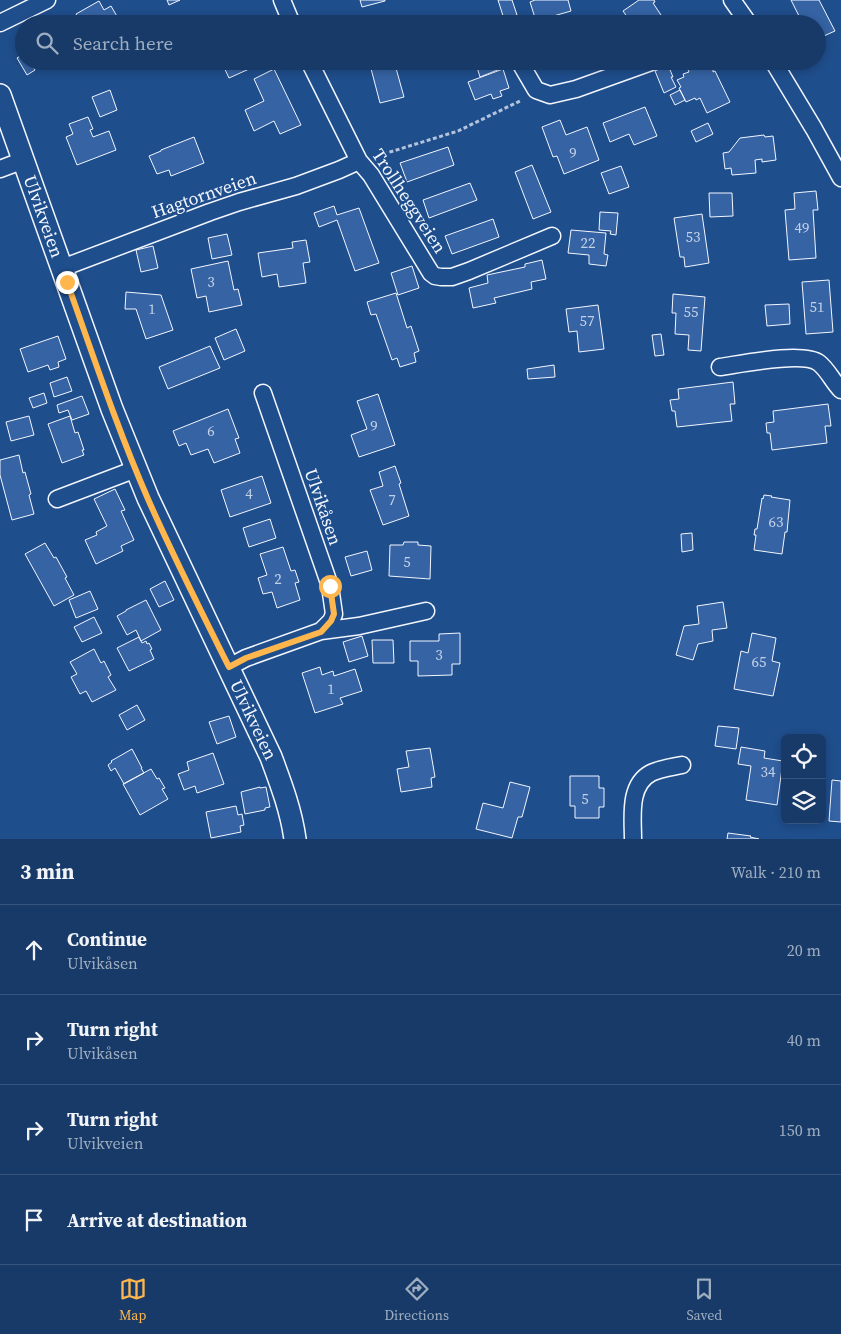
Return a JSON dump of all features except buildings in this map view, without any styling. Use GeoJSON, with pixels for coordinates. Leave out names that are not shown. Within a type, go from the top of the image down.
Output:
{"type":"FeatureCollection","features":[{"type":"Feature","properties":{"kind":"street"},"geometry":{"type":"LineString","coordinates":[[17,15],[48,0]]}},
{"type":"Feature","properties":{"kind":"street"},"geometry":{"type":"LineString","coordinates":[[282,0],[288,15]]}},
{"type":"Feature","properties":{"kind":"street"},"geometry":{"type":"LineString","coordinates":[[732,0],[743,15]]}},
{"type":"Feature","properties":{"kind":"street"},"geometry":{"type":"LineString","coordinates":[[0,23],[15,16]]}},
{"type":"Feature","properties":{"kind":"street","name":"Trollheggveien"},"geometry":{"type":"LineString","coordinates":[[314,70],[359,161],[371,175],[434,276],[452,277],[552,236]]}},
{"type":"Feature","properties":{"kind":"street"},"geometry":{"type":"LineString","coordinates":[[525,70],[536,90],[550,95],[576,89],[629,70]]}},
{"type":"Feature","properties":{"kind":"street"},"geometry":{"type":"LineString","coordinates":[[778,70],[841,178]]}},
{"type":"Feature","properties":{"kind":"street","name":"Ulvikveien"},"geometry":{"type":"LineString","coordinates":[[0,95],[112,409],[148,498],[180,569],[271,757],[285,795],[295,839]]}},
{"type":"Feature","properties":{"kind":"street","name":"Ulvikveien"},"geometry":{"type":"LineString","coordinates":[[0,169],[24,160]]}},
{"type":"Feature","properties":{"kind":"street","name":"Hagtornveien"},"geometry":{"type":"LineString","coordinates":[[62,268],[239,202],[296,186],[359,161]]}},
{"type":"Feature","properties":{"kind":"street"},"geometry":{"type":"LineString","coordinates":[[720,367],[765,360],[811,359],[819,363],[841,390]]}},
{"type":"Feature","properties":{"kind":"street","name":"Ulvikåsen"},"geometry":{"type":"LineString","coordinates":[[263,393],[330,586],[334,614],[331,621],[321,632]]}},
{"type":"Feature","properties":{"kind":"street"},"geometry":{"type":"LineString","coordinates":[[57,499],[136,469]]}},
{"type":"Feature","properties":{"kind":"street"},"geometry":{"type":"LineString","coordinates":[[229,667],[246,658],[321,632],[426,612]]}},
{"type":"Feature","properties":{"kind":"street"},"geometry":{"type":"LineString","coordinates":[[633,839],[633,802],[638,787],[650,773],[682,765]]}},
{"type":"Feature","properties":{"kind":"path"},"geometry":{"type":"LineString","coordinates":[[359,161],[458,131],[541,91]]}},
{"type":"Feature","properties":{"kind":"route"},"geometry":{"type":"LineString","coordinates":[[67,282],[112,409],[148,498],[184,577],[229,667],[246,658],[321,632],[331,621],[334,614],[330,586]]}}]}
